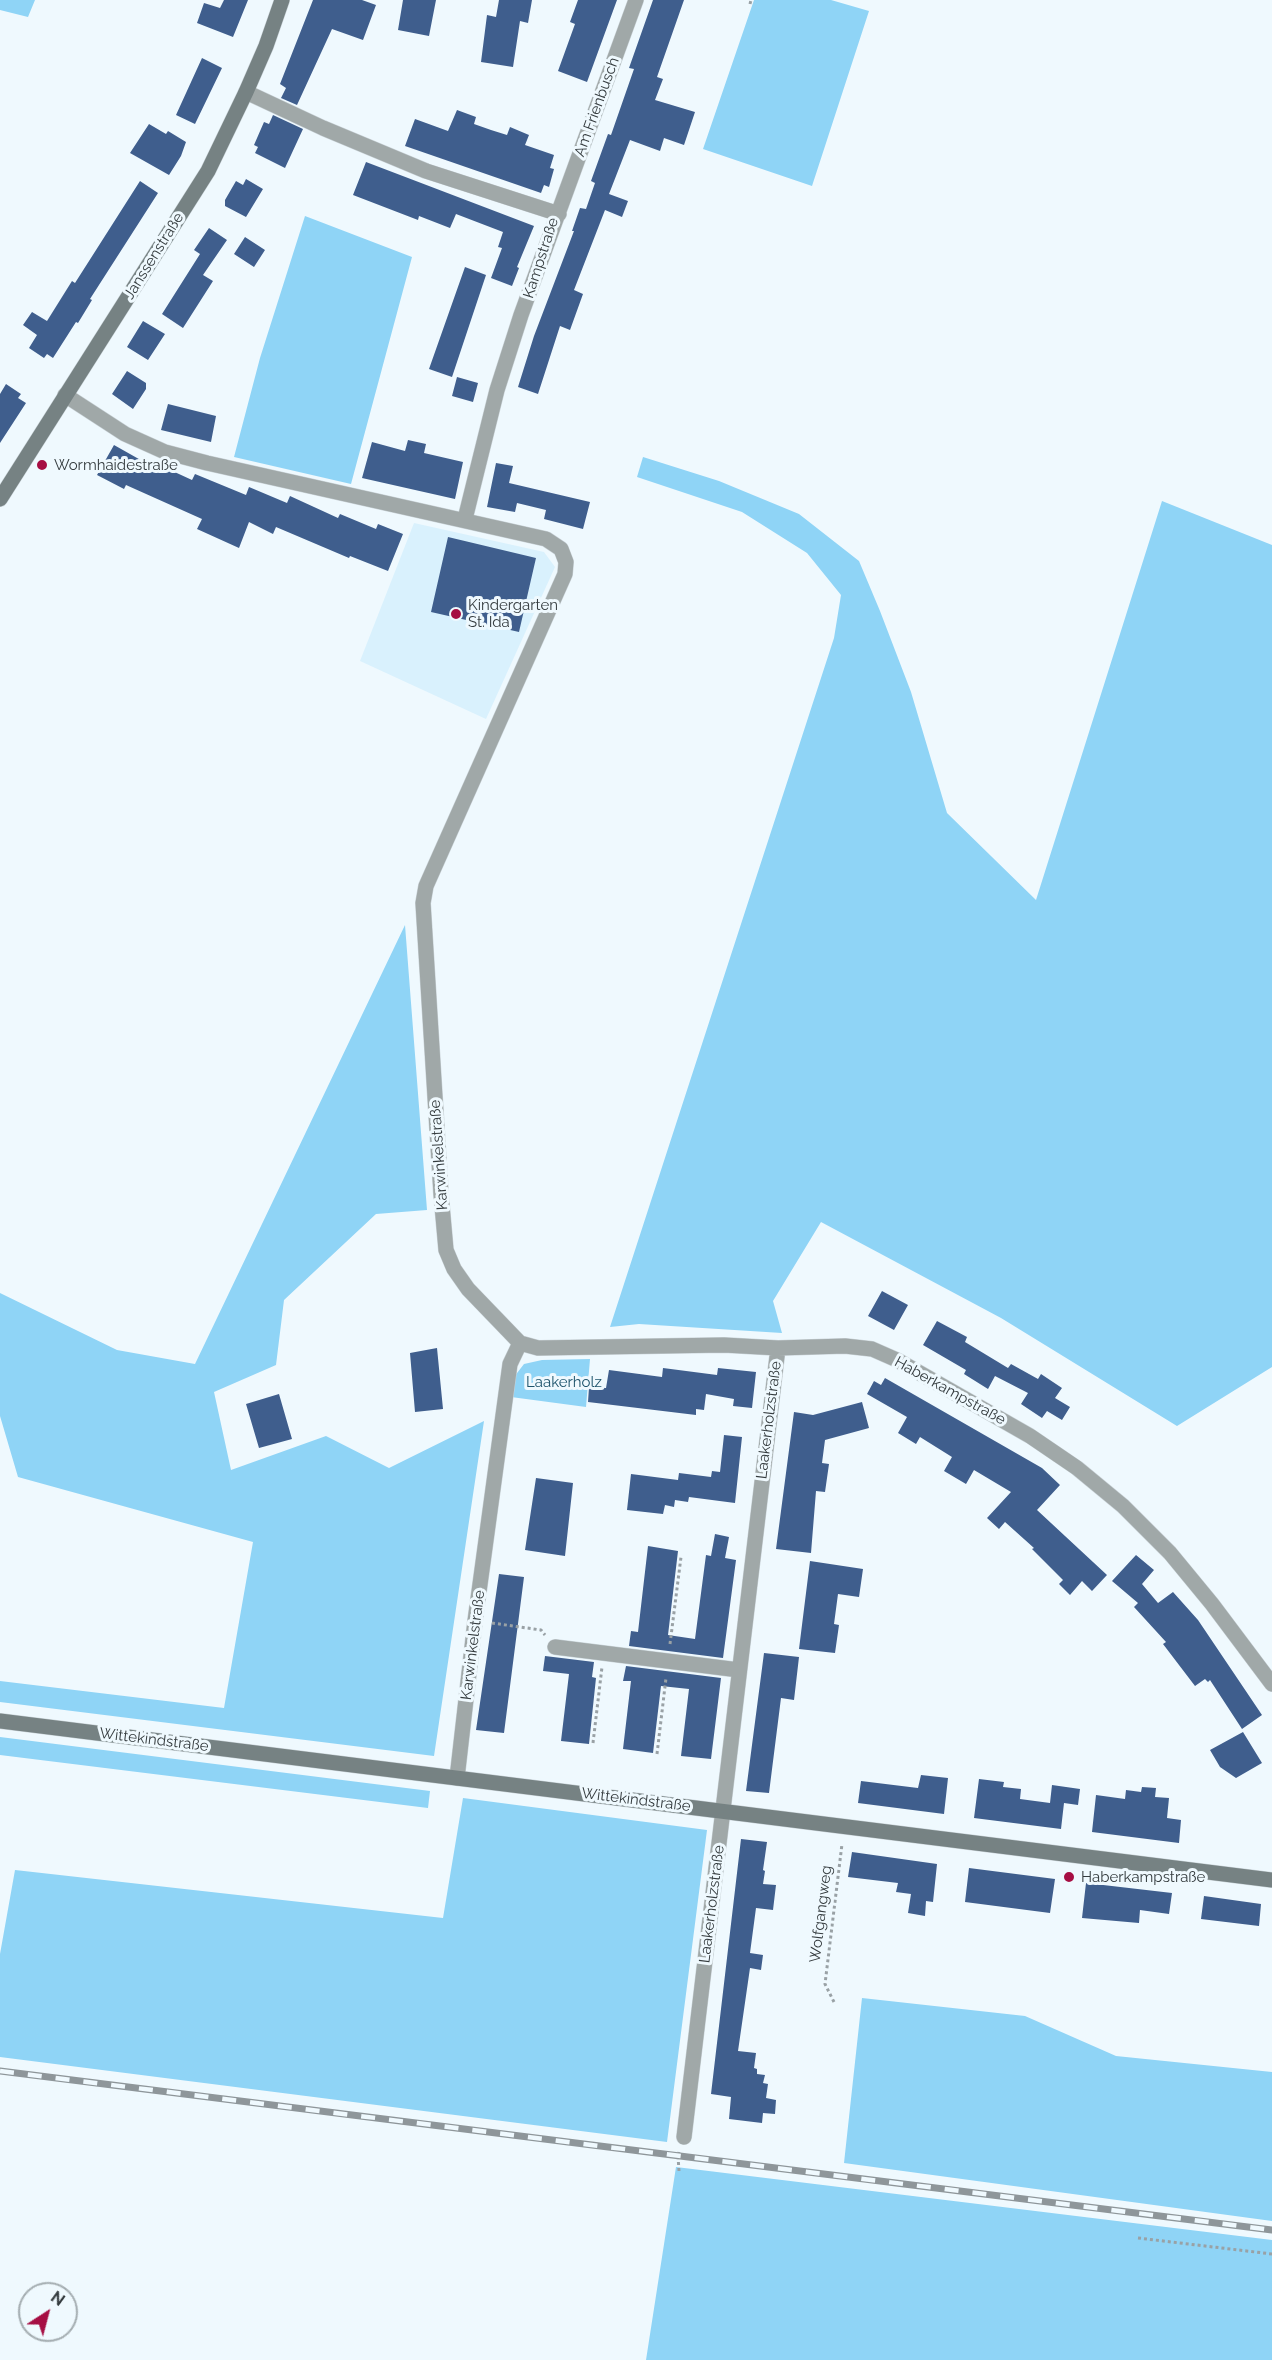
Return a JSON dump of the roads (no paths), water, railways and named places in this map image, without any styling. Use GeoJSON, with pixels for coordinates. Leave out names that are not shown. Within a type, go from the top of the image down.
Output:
{"type":"FeatureCollection","features":[{"type":"Feature","properties":{"kind":"main road","name":"Janssenstraße"},"geometry":{"type":"LineString","coordinates":[[0,499],[208,171],[246,92],[282,0]]}},
{"type":"Feature","properties":{"kind":"main road","name":"Wittekindstraße"},"geometry":{"type":"LineString","coordinates":[[0,1721],[1272,1881]]}},
{"type":"Feature","properties":{"kind":"street","name":"Am Frienbusch"},"geometry":{"type":"LineString","coordinates":[[559,214],[636,0]]}},
{"type":"Feature","properties":{"kind":"street","name":"Kampstraße"},"geometry":{"type":"LineString","coordinates":[[246,92],[323,128],[426,171],[559,214],[521,315],[497,390],[465,519]]}},
{"type":"Feature","properties":{"kind":"street"},"geometry":{"type":"LineString","coordinates":[[65,395],[125,434],[165,452],[465,519]]}},
{"type":"Feature","properties":{"kind":"street","name":"Karwinkelstraße"},"geometry":{"type":"LineString","coordinates":[[457,1778],[475,1621],[510,1365],[520,1343],[468,1289],[454,1269],[447,1250],[441,1194],[423,903],[429,879],[565,574],[566,562],[561,549],[546,539],[465,519]]}},
{"type":"Feature","properties":{"kind":"street","name":"Haberkampstraße"},"geometry":{"type":"LineString","coordinates":[[520,1343],[538,1348],[845,1346],[872,1349],[897,1360],[1030,1436],[1077,1468],[1124,1506],[1170,1553],[1212,1604],[1272,1684]]}},
{"type":"Feature","properties":{"kind":"street","name":"Laakerholzstraße"},"geometry":{"type":"LineString","coordinates":[[684,2137],[778,1348]]}},
{"type":"Feature","properties":{"kind":"street"},"geometry":{"type":"LineString","coordinates":[[555,1647],[739,1670]]}},
{"type":"Feature","properties":{"kind":"railway"},"geometry":{"type":"LineString","coordinates":[[0,2071],[1272,2230]]}},
{"type":"Feature","properties":{"kind":"place","name":"Wormhaidestraße"},"geometry":{"type":"Point","coordinates":[42,465]}},
{"type":"Feature","properties":{"kind":"place","name":"Kindergarten St. Ida"},"geometry":{"type":"Point","coordinates":[456,614]}},
{"type":"Feature","properties":{"kind":"place","name":"Haberkampstraße"},"geometry":{"type":"Point","coordinates":[1069,1877]}},
{"type":"Feature","properties":{"kind":"park label","name":"Laakerholz"},"geometry":{"type":"Point","coordinates":[564,1382]}}]}
